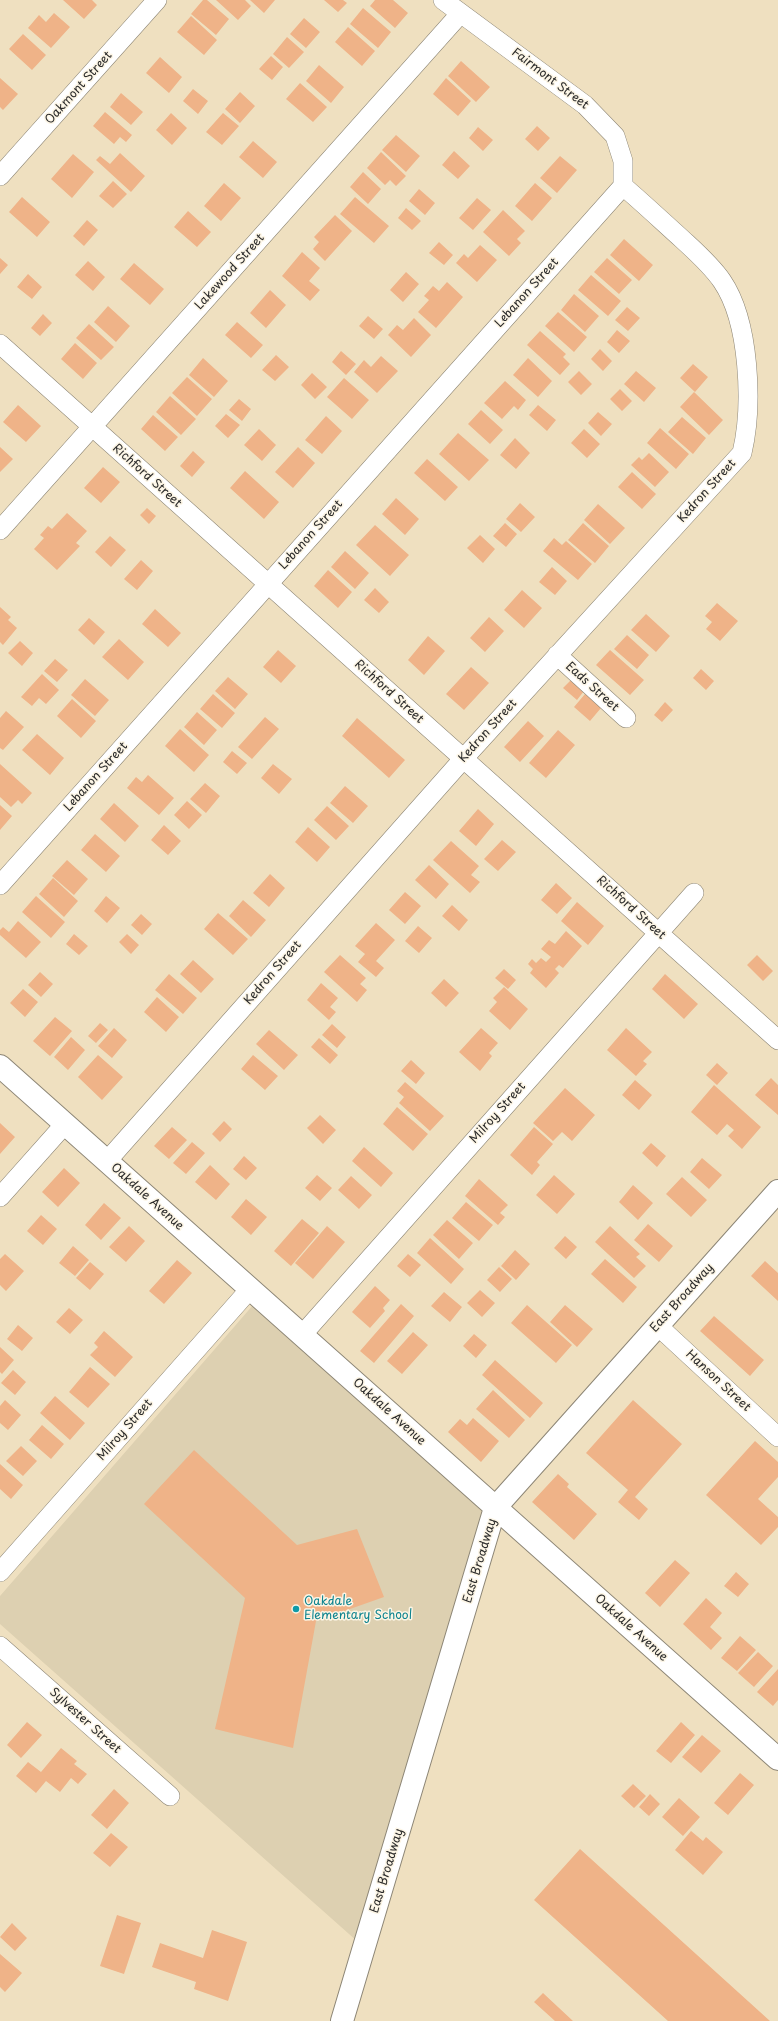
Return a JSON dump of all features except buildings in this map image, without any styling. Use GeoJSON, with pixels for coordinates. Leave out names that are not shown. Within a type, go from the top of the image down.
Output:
{"type":"FeatureCollection","features":[{"type":"Feature","properties":{"kind":"street","name":"Oakmont Street"},"geometry":{"type":"LineString","coordinates":[[0,176],[157,0]]}},
{"type":"Feature","properties":{"kind":"street","name":"Fairmont Street"},"geometry":{"type":"LineString","coordinates":[[443,0],[585,105],[615,136],[623,161],[623,186]]}},
{"type":"Feature","properties":{"kind":"street","name":"Lakewood Street"},"geometry":{"type":"LineString","coordinates":[[0,530],[460,14]]}},
{"type":"Feature","properties":{"kind":"street","name":"Kedron Street"},"geometry":{"type":"LineString","coordinates":[[107,1161],[464,758],[742,453],[747,431],[746,364],[739,315],[723,282],[709,264],[623,186]]}},
{"type":"Feature","properties":{"kind":"street","name":"Lebanon Street"},"geometry":{"type":"LineString","coordinates":[[0,885],[623,186]]}},
{"type":"Feature","properties":{"kind":"street","name":"Richford Street"},"geometry":{"type":"LineString","coordinates":[[0,344],[778,1040]]}},
{"type":"Feature","properties":{"kind":"street","name":"Eads Street"},"geometry":{"type":"LineString","coordinates":[[557,655],[626,718]]}},
{"type":"Feature","properties":{"kind":"street","name":"Milroy Street"},"geometry":{"type":"LineString","coordinates":[[302,1335],[694,892]]}},
{"type":"Feature","properties":{"kind":"street","name":"Oakdale Avenue"},"geometry":{"type":"LineString","coordinates":[[0,1066],[778,1759]]}},
{"type":"Feature","properties":{"kind":"street"},"geometry":{"type":"LineString","coordinates":[[0,1197],[65,1124]]}},
{"type":"Feature","properties":{"kind":"street","name":"East Broadway"},"geometry":{"type":"LineString","coordinates":[[342,2021],[496,1508],[778,1191]]}},
{"type":"Feature","properties":{"kind":"street","name":"Milroy Street"},"geometry":{"type":"LineString","coordinates":[[0,1572],[250,1289]]}},
{"type":"Feature","properties":{"kind":"street","name":"Hanson Street"},"geometry":{"type":"LineString","coordinates":[[658,1326],[778,1436]]}},
{"type":"Feature","properties":{"kind":"street","name":"Sylvester Street"},"geometry":{"type":"LineString","coordinates":[[0,1646],[170,1796]]}},
{"type":"Feature","properties":{"kind":"shaded area"},"geometry":{"type":"Polygon","coordinates":[[[254,1304],[484,1512],[358,1942],[0,1624],[0,1596],[254,1304]]]}},
{"type":"Feature","properties":{"kind":"place","name":"Oakdale Elementary School"},"geometry":{"type":"Point","coordinates":[296,1609]}}]}
